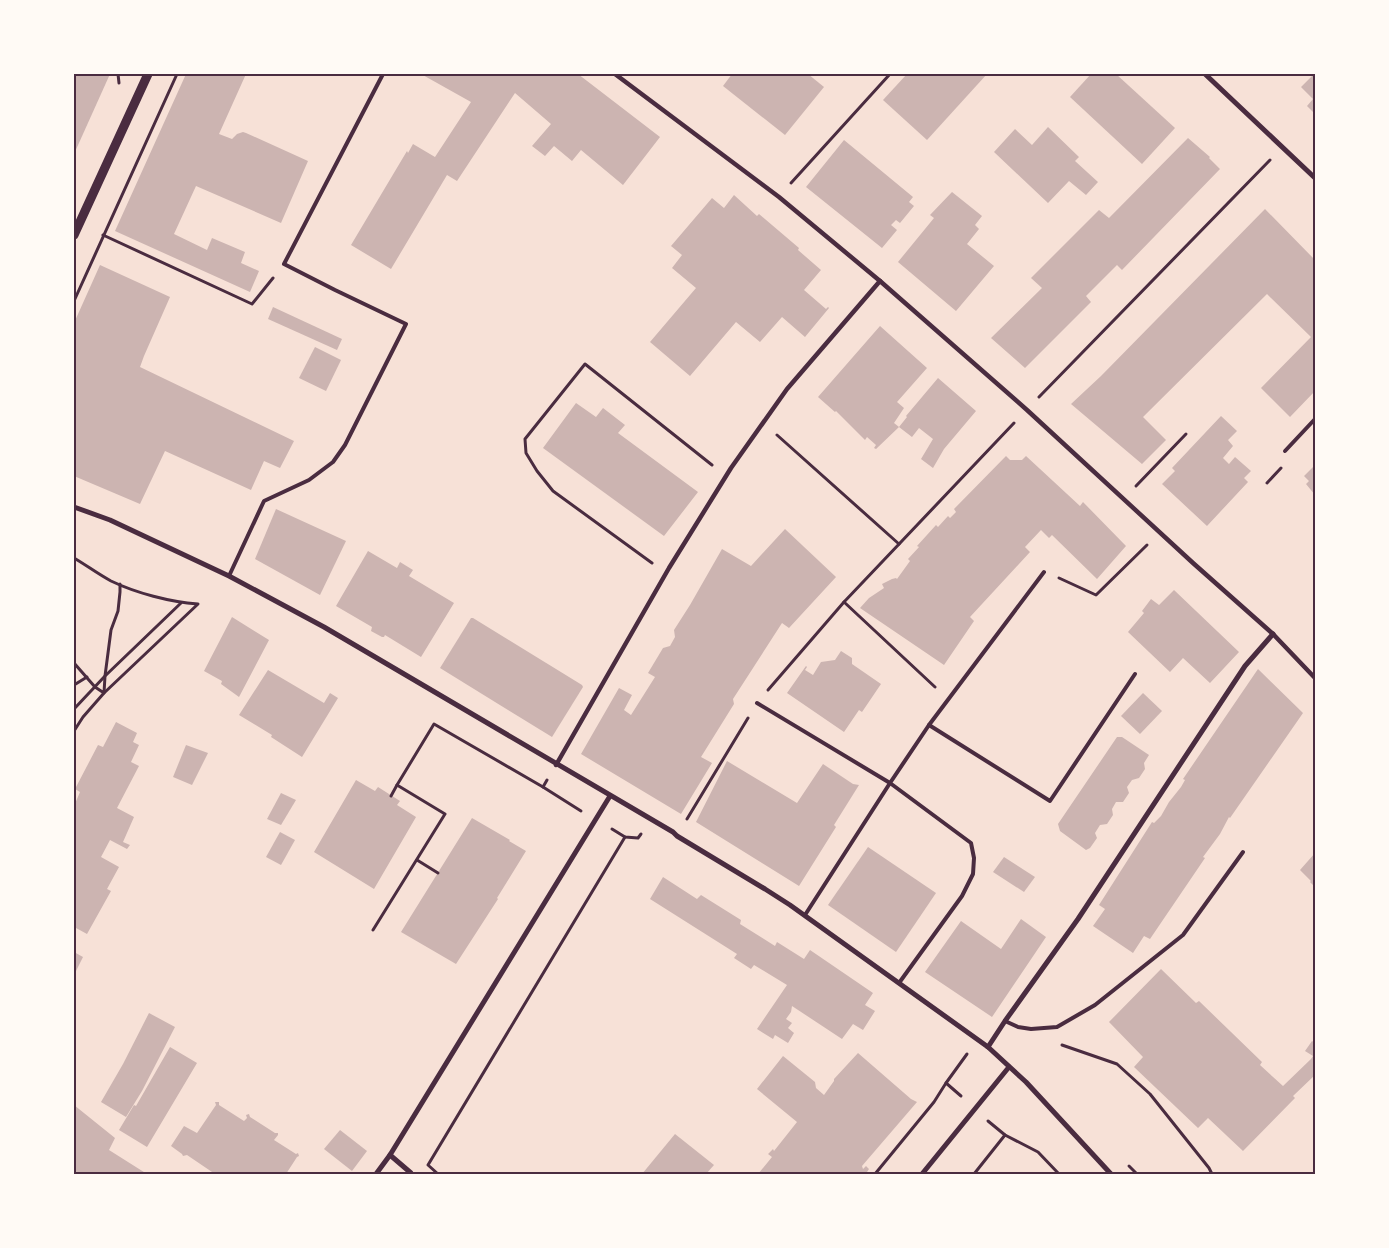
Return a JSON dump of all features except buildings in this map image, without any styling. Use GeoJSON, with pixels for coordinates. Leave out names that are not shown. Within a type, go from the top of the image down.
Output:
{"type":"FeatureCollection","features":[{"type":"Feature","properties":{"kind":"street"},"geometry":{"type":"LineString","coordinates":[[74,235],[148,74]]}},
{"type":"Feature","properties":{"kind":"street"},"geometry":{"type":"LineString","coordinates":[[615,74],[779,197],[880,281],[1027,410],[1273,634],[1315,678]]}},
{"type":"Feature","properties":{"kind":"street"},"geometry":{"type":"LineString","coordinates":[[1205,74],[1315,178]]}},
{"type":"Feature","properties":{"kind":"street"},"geometry":{"type":"LineString","coordinates":[[556,765],[666,573],[726,476],[787,389],[880,281]]}},
{"type":"Feature","properties":{"kind":"street"},"geometry":{"type":"LineString","coordinates":[[74,507],[110,520],[230,576],[324,627],[673,832],[765,889],[805,915],[988,1047],[1026,1082],[1111,1174]]}},
{"type":"Feature","properties":{"kind":"street"},"geometry":{"type":"LineString","coordinates":[[988,1047],[1078,918],[1245,666],[1273,634]]}},
{"type":"Feature","properties":{"kind":"street"},"geometry":{"type":"LineString","coordinates":[[376,1174],[390,1155],[610,796]]}},
{"type":"Feature","properties":{"kind":"street"},"geometry":{"type":"LineString","coordinates":[[922,1174],[1009,1067]]}},
{"type":"Feature","properties":{"kind":"street"},"geometry":{"type":"LineString","coordinates":[[390,1155],[411,1173]]}},
{"type":"Feature","properties":{"kind":"lane"},"geometry":{"type":"LineString","coordinates":[[230,576],[264,501],[309,480],[332,462],[345,445],[406,324],[284,264],[383,74]]}},
{"type":"Feature","properties":{"kind":"lane"},"geometry":{"type":"LineString","coordinates":[[1284,451],[1315,419]]}},
{"type":"Feature","properties":{"kind":"lane"},"geometry":{"type":"LineString","coordinates":[[805,915],[929,725],[1044,572]]}},
{"type":"Feature","properties":{"kind":"lane"},"geometry":{"type":"LineString","coordinates":[[929,725],[1050,801],[1135,674]]}},
{"type":"Feature","properties":{"kind":"lane"},"geometry":{"type":"LineString","coordinates":[[757,702],[890,783],[971,843],[974,858],[973,874],[962,896],[899,983]]}},
{"type":"Feature","properties":{"kind":"lane"},"geometry":{"type":"LineString","coordinates":[[1005,1021],[1018,1027],[1031,1029],[1057,1027],[1095,1005],[1183,935],[1243,852]]}},
{"type":"Feature","properties":{"kind":"path"},"geometry":{"type":"LineString","coordinates":[[74,301],[177,74]]}},
{"type":"Feature","properties":{"kind":"path"},"geometry":{"type":"LineString","coordinates":[[779,197],[890,74]]}},
{"type":"Feature","properties":{"kind":"path"},"geometry":{"type":"LineString","coordinates":[[677,836],[757,702],[844,602],[1027,410],[1283,147]]}},
{"type":"Feature","properties":{"kind":"path"},"geometry":{"type":"LineString","coordinates":[[103,235],[252,304],[284,264]]}},
{"type":"Feature","properties":{"kind":"path"},"geometry":{"type":"LineString","coordinates":[[666,573],[552,491],[526,454],[525,439],[585,364],[726,476]]}},
{"type":"Feature","properties":{"kind":"path"},"geometry":{"type":"LineString","coordinates":[[764,422],[899,544]]}},
{"type":"Feature","properties":{"kind":"path"},"geometry":{"type":"LineString","coordinates":[[1124,499],[1186,434]]}},
{"type":"Feature","properties":{"kind":"path"},"geometry":{"type":"LineString","coordinates":[[1267,483],[1282,468]]}},
{"type":"Feature","properties":{"kind":"path"},"geometry":{"type":"LineString","coordinates":[[1044,572],[1096,594],[1160,533]]}},
{"type":"Feature","properties":{"kind":"path"},"geometry":{"type":"LineString","coordinates":[[74,558],[111,581],[181,603],[198,604],[104,693],[83,717],[74,731]]}},
{"type":"Feature","properties":{"kind":"path"},"geometry":{"type":"LineString","coordinates":[[104,693],[110,630],[118,611],[120,584]]}},
{"type":"Feature","properties":{"kind":"path"},"geometry":{"type":"LineString","coordinates":[[844,602],[949,699]]}},
{"type":"Feature","properties":{"kind":"path"},"geometry":{"type":"LineString","coordinates":[[74,710],[105,676],[181,603]]}},
{"type":"Feature","properties":{"kind":"path"},"geometry":{"type":"LineString","coordinates":[[74,663],[104,693]]}},
{"type":"Feature","properties":{"kind":"path"},"geometry":{"type":"LineString","coordinates":[[74,685],[87,678]]}},
{"type":"Feature","properties":{"kind":"path"},"geometry":{"type":"LineString","coordinates":[[392,796],[434,724],[543,787],[556,765]]}},
{"type":"Feature","properties":{"kind":"path"},"geometry":{"type":"LineString","coordinates":[[373,930],[445,814],[397,785]]}},
{"type":"Feature","properties":{"kind":"path"},"geometry":{"type":"LineString","coordinates":[[438,1174],[428,1165],[625,837]]}},
{"type":"Feature","properties":{"kind":"path"},"geometry":{"type":"LineString","coordinates":[[417,860],[438,873]]}},
{"type":"Feature","properties":{"kind":"path"},"geometry":{"type":"LineString","coordinates":[[1057,1027],[1056,1044],[1118,1064],[1150,1094],[1212,1174]]}},
{"type":"Feature","properties":{"kind":"path"},"geometry":{"type":"LineString","coordinates":[[875,1174],[934,1102],[946,1082]]}},
{"type":"Feature","properties":{"kind":"path"},"geometry":{"type":"LineString","coordinates":[[974,1174],[1005,1135],[1038,1152],[1059,1174]]}}]}
